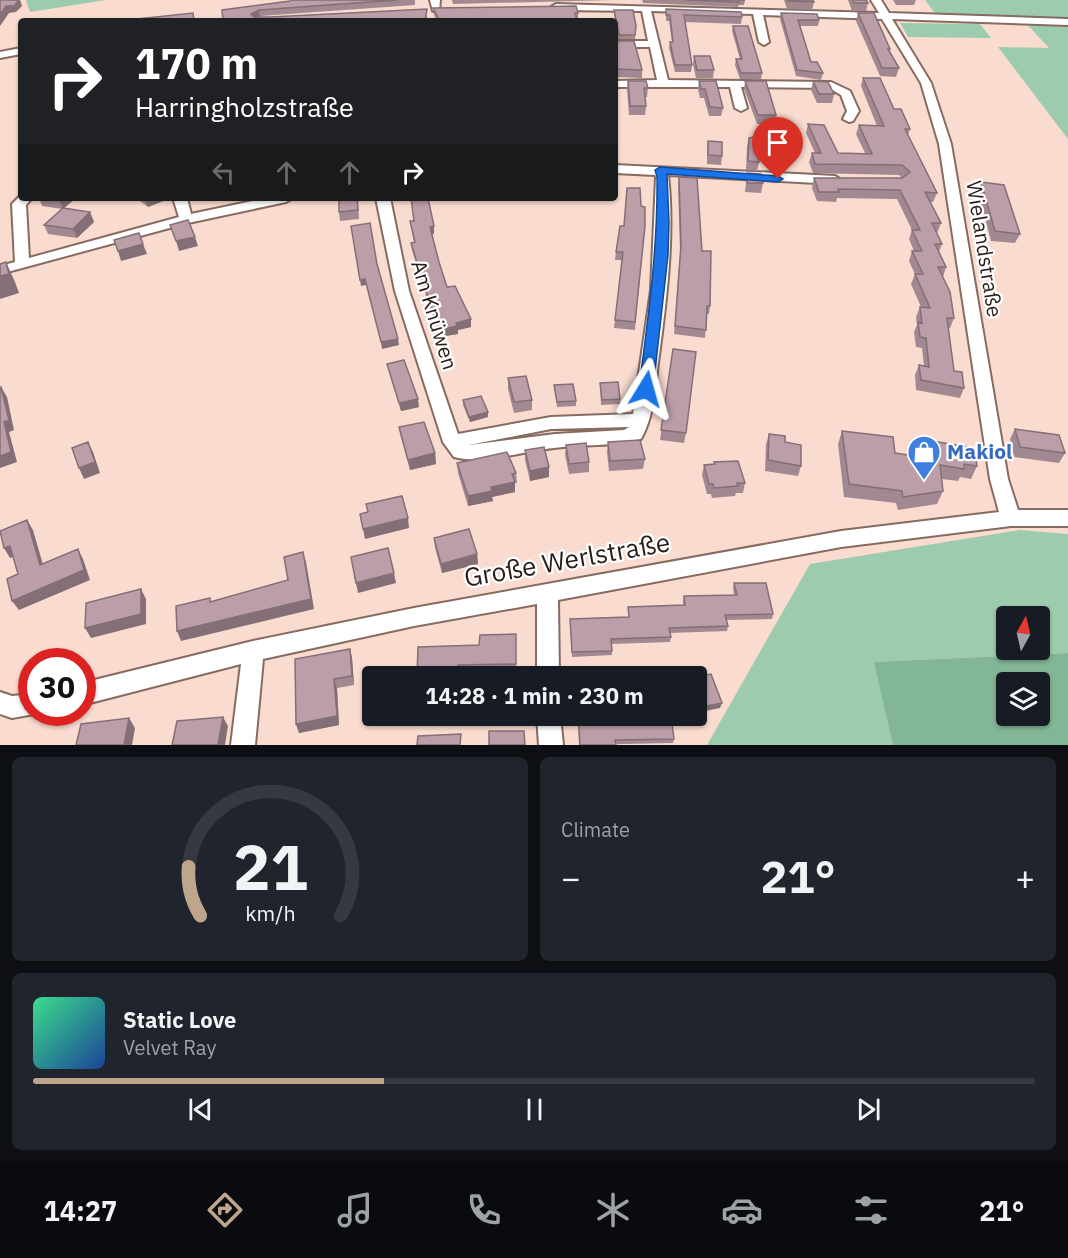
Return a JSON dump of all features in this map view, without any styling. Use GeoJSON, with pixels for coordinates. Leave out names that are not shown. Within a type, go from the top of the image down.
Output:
{"type":"FeatureCollection","features":[{"type":"Feature","properties":{"kind":"street"},"geometry":{"type":"LineString","coordinates":[[711,0],[715,10]]}},
{"type":"Feature","properties":{"kind":"street"},"geometry":{"type":"LineString","coordinates":[[818,0],[823,14]]}},
{"type":"Feature","properties":{"kind":"street","name":"Wielandstraße"},"geometry":{"type":"LineString","coordinates":[[876,0],[926,83],[945,144],[999,479],[1011,519]]}},
{"type":"Feature","properties":{"kind":"street"},"geometry":{"type":"LineString","coordinates":[[541,7],[629,4],[646,8],[1068,22]]}},
{"type":"Feature","properties":{"kind":"street"},"geometry":{"type":"LineString","coordinates":[[425,10],[435,5],[446,9]]}},
{"type":"Feature","properties":{"kind":"street"},"geometry":{"type":"LineString","coordinates":[[646,8],[652,44],[663,83]]}},
{"type":"Feature","properties":{"kind":"street"},"geometry":{"type":"LineString","coordinates":[[757,11],[764,42]]}},
{"type":"Feature","properties":{"kind":"street"},"geometry":{"type":"LineString","coordinates":[[618,44],[652,44]]}},
{"type":"Feature","properties":{"kind":"street"},"geometry":{"type":"LineString","coordinates":[[0,55],[18,52]]}},
{"type":"Feature","properties":{"kind":"street"},"geometry":{"type":"LineString","coordinates":[[734,83],[741,108]]}},
{"type":"Feature","properties":{"kind":"street"},"geometry":{"type":"LineString","coordinates":[[618,84],[734,83],[838,87],[846,93],[853,111],[849,119]]}},
{"type":"Feature","properties":{"kind":"street"},"geometry":{"type":"LineString","coordinates":[[618,169],[778,179],[847,180]]}},
{"type":"Feature","properties":{"kind":"street","name":"Am Knüwen"},"geometry":{"type":"LineString","coordinates":[[384,201],[402,291],[455,449],[467,453],[555,441],[624,437],[635,434],[643,410],[658,298],[663,223],[660,170]]}},
{"type":"Feature","properties":{"kind":"street"},"geometry":{"type":"LineString","coordinates":[[22,201],[20,204],[22,264]]}},
{"type":"Feature","properties":{"kind":"street"},"geometry":{"type":"LineString","coordinates":[[181,201],[186,219]]}},
{"type":"Feature","properties":{"kind":"street"},"geometry":{"type":"LineString","coordinates":[[0,270],[186,219],[272,201]]}},
{"type":"Feature","properties":{"kind":"street","name":"Große Werlstraße"},"geometry":{"type":"LineString","coordinates":[[96,690],[253,651],[547,592],[842,539],[1011,519],[1068,518]]}},
{"type":"Feature","properties":{"kind":"street"},"geometry":{"type":"LineString","coordinates":[[547,592],[548,666]]}},
{"type":"Feature","properties":{"kind":"street"},"geometry":{"type":"LineString","coordinates":[[243,745],[253,651]]}},
{"type":"Feature","properties":{"kind":"street"},"geometry":{"type":"LineString","coordinates":[[0,703],[18,706]]}},
{"type":"Feature","properties":{"kind":"street"},"geometry":{"type":"LineString","coordinates":[[550,726],[551,745]]}},
{"type":"Feature","properties":{"kind":"green space"},"geometry":{"type":"Polygon","coordinates":[[[26,0],[106,0],[30,12],[26,0]]]}},
{"type":"Feature","properties":{"kind":"green space"},"geometry":{"type":"Polygon","coordinates":[[[925,0],[1068,0],[1068,21],[937,16],[925,0]]]}},
{"type":"Feature","properties":{"kind":"green space"},"geometry":{"type":"Polygon","coordinates":[[[1024,21],[1068,23],[1068,139],[998,47],[1049,48],[1024,21]]]}},
{"type":"Feature","properties":{"kind":"green space"},"geometry":{"type":"Polygon","coordinates":[[[900,23],[980,24],[991,38],[908,37],[900,23]]]}},
{"type":"Feature","properties":{"kind":"green space"},"geometry":{"type":"Polygon","coordinates":[[[1019,530],[1068,534],[1068,653],[1050,654],[1050,606],[996,606],[996,656],[875,662],[893,745],[707,745],[810,564],[1019,530]]]}},
{"type":"Feature","properties":{"kind":"green space"},"geometry":{"type":"Polygon","coordinates":[[[1068,653],[1068,745],[893,745],[874,662],[996,656],[996,660],[1050,660],[1050,654],[1068,653]]]}},
{"type":"Feature","properties":{"kind":"building"},"geometry":{"type":"Polygon","coordinates":[[[0,0],[19,0],[14,6],[6,6],[0,15],[0,0]]]}},
{"type":"Feature","properties":{"kind":"building"},"geometry":{"type":"Polygon","coordinates":[[[398,0],[259,10],[251,14],[254,17],[270,17],[427,9],[426,18],[223,18],[222,10],[290,1],[398,0]]]}},
{"type":"Feature","properties":{"kind":"building"},"geometry":{"type":"Polygon","coordinates":[[[686,0],[739,0],[739,2],[686,0]]]}},
{"type":"Feature","properties":{"kind":"building"},"geometry":{"type":"Polygon","coordinates":[[[813,0],[814,2],[788,1],[813,0]]]}},
{"type":"Feature","properties":{"kind":"building"},"geometry":{"type":"Polygon","coordinates":[[[853,0],[866,0],[868,3],[854,3],[853,0]]]}},
{"type":"Feature","properties":{"kind":"building"},"geometry":{"type":"Polygon","coordinates":[[[576,6],[578,13],[575,13],[576,18],[438,18],[433,8],[576,6]]]}},
{"type":"Feature","properties":{"kind":"building"},"geometry":{"type":"Polygon","coordinates":[[[666,9],[741,12],[742,17],[684,15],[692,65],[675,65],[670,42],[673,42],[670,15],[666,15],[666,9]]]}},
{"type":"Feature","properties":{"kind":"building"},"geometry":{"type":"Polygon","coordinates":[[[614,10],[633,10],[635,35],[619,35],[618,18],[616,18],[614,10]]]}},
{"type":"Feature","properties":{"kind":"building"},"geometry":{"type":"Polygon","coordinates":[[[193,13],[194,18],[146,18],[193,13]]]}},
{"type":"Feature","properties":{"kind":"building"},"geometry":{"type":"Polygon","coordinates":[[[781,13],[817,14],[819,20],[798,20],[811,62],[817,62],[823,73],[797,70],[781,13]]]}},
{"type":"Feature","properties":{"kind":"building"},"geometry":{"type":"Polygon","coordinates":[[[858,13],[874,13],[890,49],[888,49],[899,68],[882,68],[858,13]]]}},
{"type":"Feature","properties":{"kind":"building"},"geometry":{"type":"Polygon","coordinates":[[[733,26],[748,26],[762,73],[741,73],[736,59],[742,59],[733,26]]]}},
{"type":"Feature","properties":{"kind":"building"},"geometry":{"type":"Polygon","coordinates":[[[618,41],[634,41],[642,70],[618,69],[618,41]]]}},
{"type":"Feature","properties":{"kind":"building"},"geometry":{"type":"Polygon","coordinates":[[[694,56],[710,56],[714,70],[697,70],[694,56]]]}},
{"type":"Feature","properties":{"kind":"building"},"geometry":{"type":"Polygon","coordinates":[[[863,78],[880,78],[894,109],[901,109],[910,129],[905,129],[937,193],[925,192],[941,223],[932,223],[942,244],[935,244],[946,267],[938,267],[950,292],[954,318],[947,318],[954,371],[962,372],[964,388],[921,380],[919,365],[929,367],[926,338],[920,337],[918,322],[922,323],[920,307],[930,308],[915,274],[923,274],[912,251],[922,251],[912,230],[920,230],[900,190],[838,189],[839,192],[819,192],[814,178],[902,178],[910,172],[902,165],[815,164],[812,153],[821,153],[808,124],[824,125],[838,153],[872,154],[859,125],[884,126],[863,78]]]}},
{"type":"Feature","properties":{"kind":"building"},"geometry":{"type":"Polygon","coordinates":[[[628,81],[646,81],[648,88],[644,88],[646,106],[630,106],[628,81]]]}},
{"type":"Feature","properties":{"kind":"building"},"geometry":{"type":"Polygon","coordinates":[[[699,81],[716,81],[723,108],[710,107],[705,89],[701,89],[699,81]]]}},
{"type":"Feature","properties":{"kind":"building"},"geometry":{"type":"Polygon","coordinates":[[[745,81],[766,81],[776,115],[758,115],[745,81]]]}},
{"type":"Feature","properties":{"kind":"building"},"geometry":{"type":"Polygon","coordinates":[[[813,81],[828,82],[834,94],[819,94],[813,81]]]}},
{"type":"Feature","properties":{"kind":"building"},"geometry":{"type":"Polygon","coordinates":[[[754,137],[759,162],[748,161],[749,138],[754,137]]]}},
{"type":"Feature","properties":{"kind":"building"},"geometry":{"type":"Polygon","coordinates":[[[708,141],[722,142],[722,156],[708,155],[708,141]]]}},
{"type":"Feature","properties":{"kind":"building"},"geometry":{"type":"Polygon","coordinates":[[[747,173],[761,174],[763,183],[747,183],[747,173]]]}},
{"type":"Feature","properties":{"kind":"building"},"geometry":{"type":"Polygon","coordinates":[[[679,177],[697,178],[702,251],[711,251],[710,306],[707,306],[706,330],[675,326],[681,245],[679,177]]]}},
{"type":"Feature","properties":{"kind":"building"},"geometry":{"type":"Polygon","coordinates":[[[981,182],[1004,185],[1020,234],[995,231],[981,182]]]}},
{"type":"Feature","properties":{"kind":"building"},"geometry":{"type":"Polygon","coordinates":[[[627,188],[640,188],[641,206],[645,207],[635,322],[615,320],[623,252],[616,252],[620,226],[624,226],[627,188]]]}},
{"type":"Feature","properties":{"kind":"building"},"geometry":{"type":"Polygon","coordinates":[[[339,201],[357,201],[358,210],[339,212],[339,201]]]}},
{"type":"Feature","properties":{"kind":"building"},"geometry":{"type":"Polygon","coordinates":[[[411,201],[429,201],[434,226],[430,227],[447,287],[455,286],[471,319],[456,323],[457,326],[438,330],[411,243],[415,242],[410,221],[414,221],[411,201]]]}},
{"type":"Feature","properties":{"kind":"building"},"geometry":{"type":"Polygon","coordinates":[[[63,208],[90,212],[73,229],[44,225],[63,208]]]}},
{"type":"Feature","properties":{"kind":"building"},"geometry":{"type":"Polygon","coordinates":[[[188,220],[195,237],[176,241],[170,225],[188,220]]]}},
{"type":"Feature","properties":{"kind":"building"},"geometry":{"type":"Polygon","coordinates":[[[370,223],[377,264],[398,339],[381,342],[365,279],[360,280],[351,226],[370,223]]]}},
{"type":"Feature","properties":{"kind":"building"},"geometry":{"type":"Polygon","coordinates":[[[139,233],[143,244],[118,251],[114,240],[139,233]]]}},
{"type":"Feature","properties":{"kind":"building"},"geometry":{"type":"Polygon","coordinates":[[[6,262],[9,274],[0,276],[0,264],[6,262]]]}},
{"type":"Feature","properties":{"kind":"building"},"geometry":{"type":"Polygon","coordinates":[[[673,349],[696,352],[686,433],[661,430],[673,349]]]}},
{"type":"Feature","properties":{"kind":"building"},"geometry":{"type":"Polygon","coordinates":[[[404,360],[418,399],[399,403],[387,364],[404,360]]]}},
{"type":"Feature","properties":{"kind":"building"},"geometry":{"type":"Polygon","coordinates":[[[526,376],[532,400],[514,402],[508,378],[526,376]]]}},
{"type":"Feature","properties":{"kind":"building"},"geometry":{"type":"Polygon","coordinates":[[[618,382],[620,399],[602,400],[600,383],[618,382]]]}},
{"type":"Feature","properties":{"kind":"building"},"geometry":{"type":"Polygon","coordinates":[[[573,384],[576,401],[557,402],[554,385],[573,384]]]}},
{"type":"Feature","properties":{"kind":"building"},"geometry":{"type":"Polygon","coordinates":[[[0,388],[9,420],[4,422],[11,452],[0,456],[0,388]]]}},
{"type":"Feature","properties":{"kind":"building"},"geometry":{"type":"Polygon","coordinates":[[[481,396],[488,412],[469,417],[463,400],[481,396]]]}},
{"type":"Feature","properties":{"kind":"building"},"geometry":{"type":"Polygon","coordinates":[[[424,422],[435,453],[408,460],[399,427],[424,422]]]}},
{"type":"Feature","properties":{"kind":"building"},"geometry":{"type":"Polygon","coordinates":[[[1015,429],[1059,435],[1065,453],[1020,447],[1015,429]]]}},
{"type":"Feature","properties":{"kind":"building"},"geometry":{"type":"Polygon","coordinates":[[[842,431],[893,437],[895,453],[928,458],[926,440],[974,448],[977,466],[964,464],[964,469],[940,465],[943,491],[903,497],[902,491],[849,484],[842,431]]]}},
{"type":"Feature","properties":{"kind":"building"},"geometry":{"type":"Polygon","coordinates":[[[769,434],[785,436],[785,442],[801,445],[801,466],[768,460],[769,434]]]}},
{"type":"Feature","properties":{"kind":"building"},"geometry":{"type":"Polygon","coordinates":[[[640,440],[645,459],[610,461],[608,442],[640,440]]]}},
{"type":"Feature","properties":{"kind":"building"},"geometry":{"type":"Polygon","coordinates":[[[88,442],[95,462],[79,468],[72,448],[88,442]]]}},
{"type":"Feature","properties":{"kind":"building"},"geometry":{"type":"Polygon","coordinates":[[[586,443],[589,462],[569,464],[566,445],[586,443]]]}},
{"type":"Feature","properties":{"kind":"building"},"geometry":{"type":"Polygon","coordinates":[[[544,447],[549,467],[530,471],[525,450],[544,447]]]}},
{"type":"Feature","properties":{"kind":"building"},"geometry":{"type":"Polygon","coordinates":[[[507,452],[516,473],[512,474],[515,482],[491,487],[492,491],[468,496],[457,463],[507,452]]]}},
{"type":"Feature","properties":{"kind":"building"},"geometry":{"type":"Polygon","coordinates":[[[738,461],[745,483],[737,483],[738,486],[714,488],[713,484],[709,484],[704,465],[715,464],[714,462],[738,461]]]}},
{"type":"Feature","properties":{"kind":"building"},"geometry":{"type":"Polygon","coordinates":[[[402,496],[408,518],[363,529],[360,514],[368,512],[366,504],[402,496]]]}},
{"type":"Feature","properties":{"kind":"building"},"geometry":{"type":"Polygon","coordinates":[[[27,520],[40,565],[78,549],[84,570],[12,601],[7,579],[18,574],[10,546],[4,548],[0,531],[27,520]]]}},
{"type":"Feature","properties":{"kind":"building"},"geometry":{"type":"Polygon","coordinates":[[[469,529],[477,554],[441,564],[434,538],[469,529]]]}},
{"type":"Feature","properties":{"kind":"building"},"geometry":{"type":"Polygon","coordinates":[[[388,548],[394,573],[356,583],[351,557],[388,548]]]}},
{"type":"Feature","properties":{"kind":"building"},"geometry":{"type":"Polygon","coordinates":[[[303,552],[311,599],[177,631],[176,606],[210,598],[210,602],[288,580],[284,557],[303,552]]]}},
{"type":"Feature","properties":{"kind":"building"},"geometry":{"type":"Polygon","coordinates":[[[734,583],[766,583],[773,614],[725,615],[728,626],[669,628],[671,637],[611,639],[612,651],[572,652],[570,619],[629,617],[628,607],[685,605],[684,596],[737,595],[734,583]]]}},
{"type":"Feature","properties":{"kind":"building"},"geometry":{"type":"Polygon","coordinates":[[[141,589],[141,614],[85,628],[86,603],[141,589]]]}},
{"type":"Feature","properties":{"kind":"building"},"geometry":{"type":"Polygon","coordinates":[[[516,634],[516,664],[417,666],[418,647],[479,645],[480,635],[516,634]]]}},
{"type":"Feature","properties":{"kind":"building"},"geometry":{"type":"Polygon","coordinates":[[[350,649],[352,676],[334,679],[337,716],[296,724],[295,659],[350,649]]]}},
{"type":"Feature","properties":{"kind":"building"},"geometry":{"type":"Polygon","coordinates":[[[711,674],[722,703],[707,706],[707,675],[711,674]]]}},
{"type":"Feature","properties":{"kind":"building"},"geometry":{"type":"Polygon","coordinates":[[[223,717],[218,745],[172,745],[177,721],[223,717]]]}},
{"type":"Feature","properties":{"kind":"building"},"geometry":{"type":"Polygon","coordinates":[[[129,718],[124,745],[76,745],[81,726],[96,726],[96,722],[129,718]]]}},
{"type":"Feature","properties":{"kind":"building"},"geometry":{"type":"Polygon","coordinates":[[[579,726],[672,726],[674,739],[615,740],[616,745],[580,745],[579,726]]]}},
{"type":"Feature","properties":{"kind":"building"},"geometry":{"type":"Polygon","coordinates":[[[489,731],[524,731],[525,745],[489,745],[489,731]]]}},
{"type":"Feature","properties":{"kind":"building"},"geometry":{"type":"Polygon","coordinates":[[[461,734],[460,745],[417,745],[418,736],[461,734]]]}},
{"type":"Feature","properties":{"kind":"place","name":"Makiol"},"geometry":{"type":"Point","coordinates":[924,481]}},
{"type":"Feature","properties":{"kind":"route"},"geometry":{"type":"LineString","coordinates":[[646,389],[662,255],[662,177],[660,170],[778,179]]}}]}
